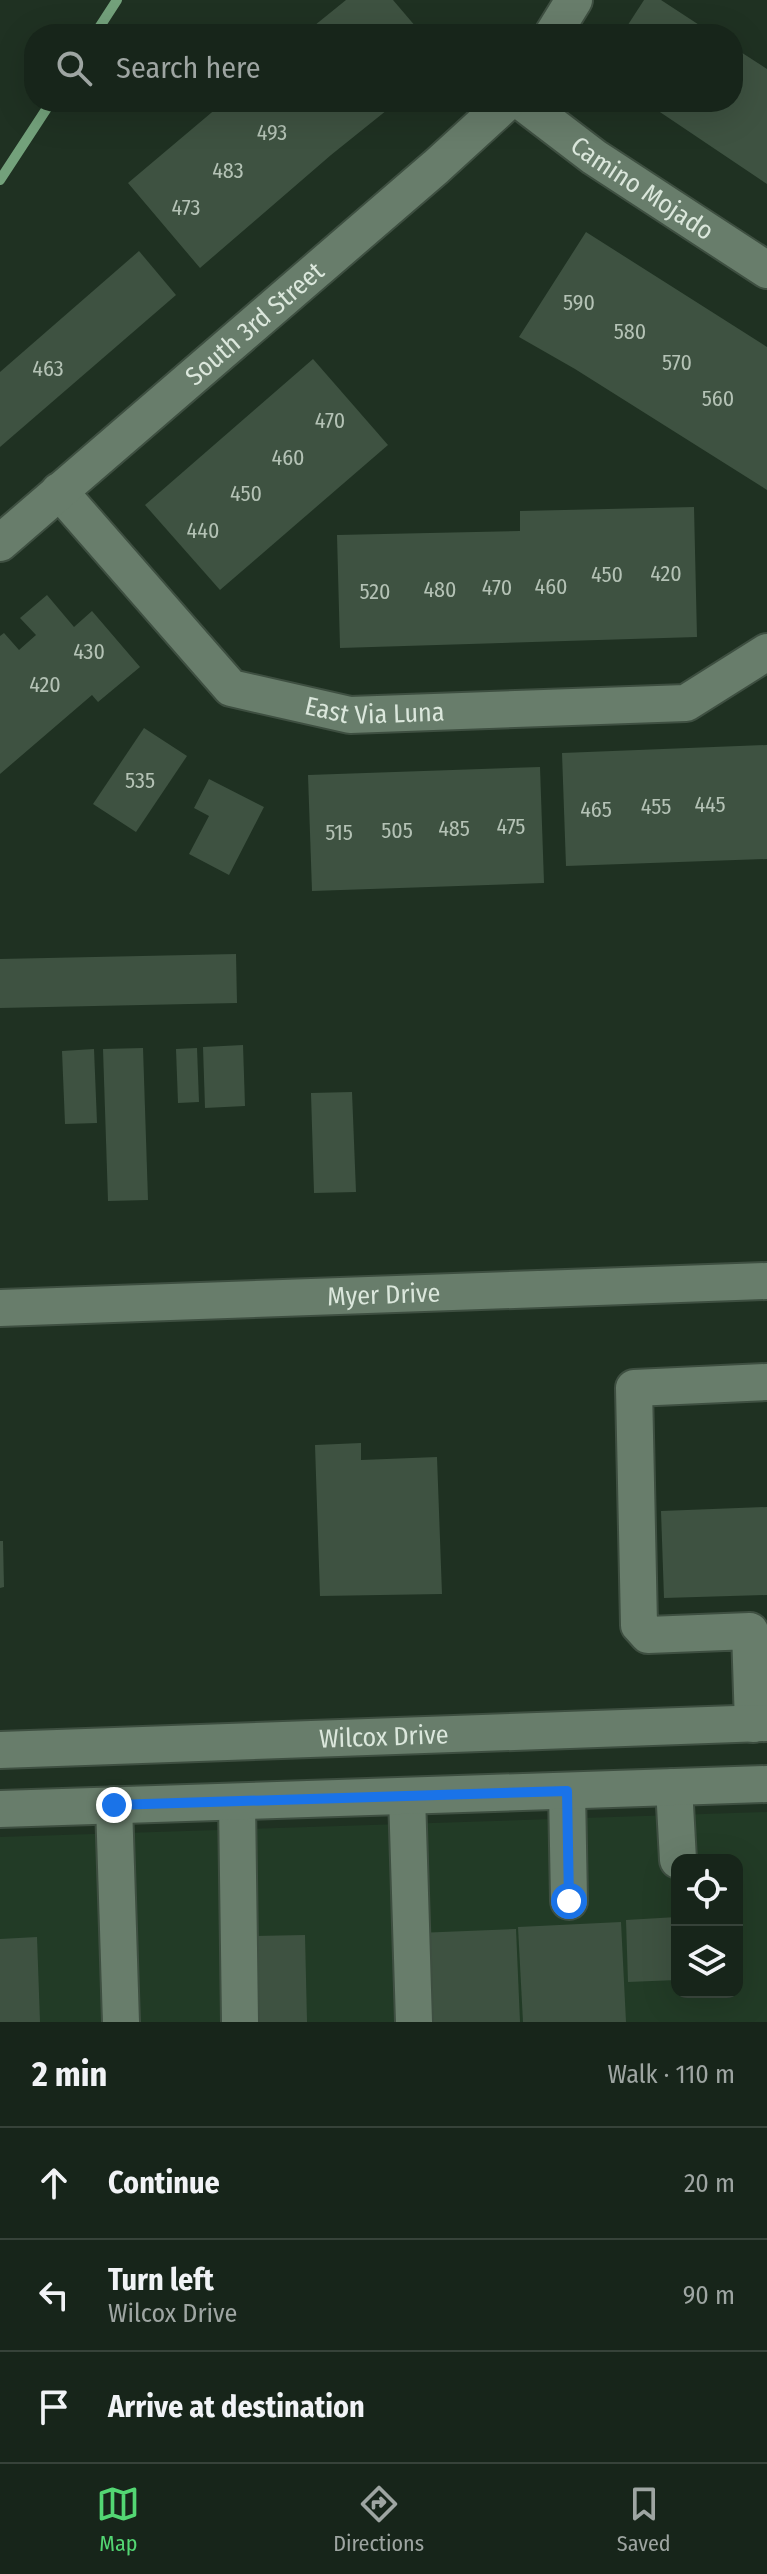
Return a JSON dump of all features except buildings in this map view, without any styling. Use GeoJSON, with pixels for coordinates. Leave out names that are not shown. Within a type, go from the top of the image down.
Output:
{"type":"FeatureCollection","features":[{"type":"Feature","properties":{"kind":"street"},"geometry":{"type":"LineString","coordinates":[[559,24],[574,0]]}},
{"type":"Feature","properties":{"kind":"street","name":"South 3rd Street"},"geometry":{"type":"LineString","coordinates":[[0,543],[496,112]]}},
{"type":"Feature","properties":{"kind":"street","name":"Camino Mojado"},"geometry":{"type":"LineString","coordinates":[[535,112],[594,157],[767,270]]}},
{"type":"Feature","properties":{"kind":"street","name":"East Via Luna"},"geometry":{"type":"LineString","coordinates":[[59,491],[231,688],[350,715],[686,703],[767,652]]}},
{"type":"Feature","properties":{"kind":"street","name":"Myer Drive"},"geometry":{"type":"LineString","coordinates":[[0,1308],[767,1281]]}},
{"type":"Feature","properties":{"kind":"street"},"geometry":{"type":"LineString","coordinates":[[760,1724],[758,1631],[648,1635],[639,1625],[634,1388],[767,1382]]}},
{"type":"Feature","properties":{"kind":"street","name":"Wilcox Drive"},"geometry":{"type":"LineString","coordinates":[[0,1750],[760,1724]]}},
{"type":"Feature","properties":{"kind":"street"},"geometry":{"type":"LineString","coordinates":[[0,1809],[767,1784],[767,1804]]}},
{"type":"Feature","properties":{"kind":"street"},"geometry":{"type":"LineString","coordinates":[[674,1787],[678,1854]]}},
{"type":"Feature","properties":{"kind":"street"},"geometry":{"type":"LineString","coordinates":[[567,1791],[569,1901]]}},
{"type":"Feature","properties":{"kind":"street"},"geometry":{"type":"LineString","coordinates":[[407,1796],[414,2022]]}},
{"type":"Feature","properties":{"kind":"street"},"geometry":{"type":"LineString","coordinates":[[237,1802],[240,2022]]}},
{"type":"Feature","properties":{"kind":"street"},"geometry":{"type":"LineString","coordinates":[[114,1805],[121,2022]]}},
{"type":"Feature","properties":{"kind":"shaded area"},"geometry":{"type":"Polygon","coordinates":[[[767,1812],[767,2022],[0,2022],[0,1837],[767,1812]]]}},
{"type":"Feature","properties":{"kind":"waterway"},"geometry":{"type":"LineString","coordinates":[[101,24],[117,0]]}},
{"type":"Feature","properties":{"kind":"waterway"},"geometry":{"type":"LineString","coordinates":[[0,180],[44,112]]}},
{"type":"Feature","properties":{"kind":"route"},"geometry":{"type":"LineString","coordinates":[[114,1805],[567,1791],[569,1901]]}}]}
